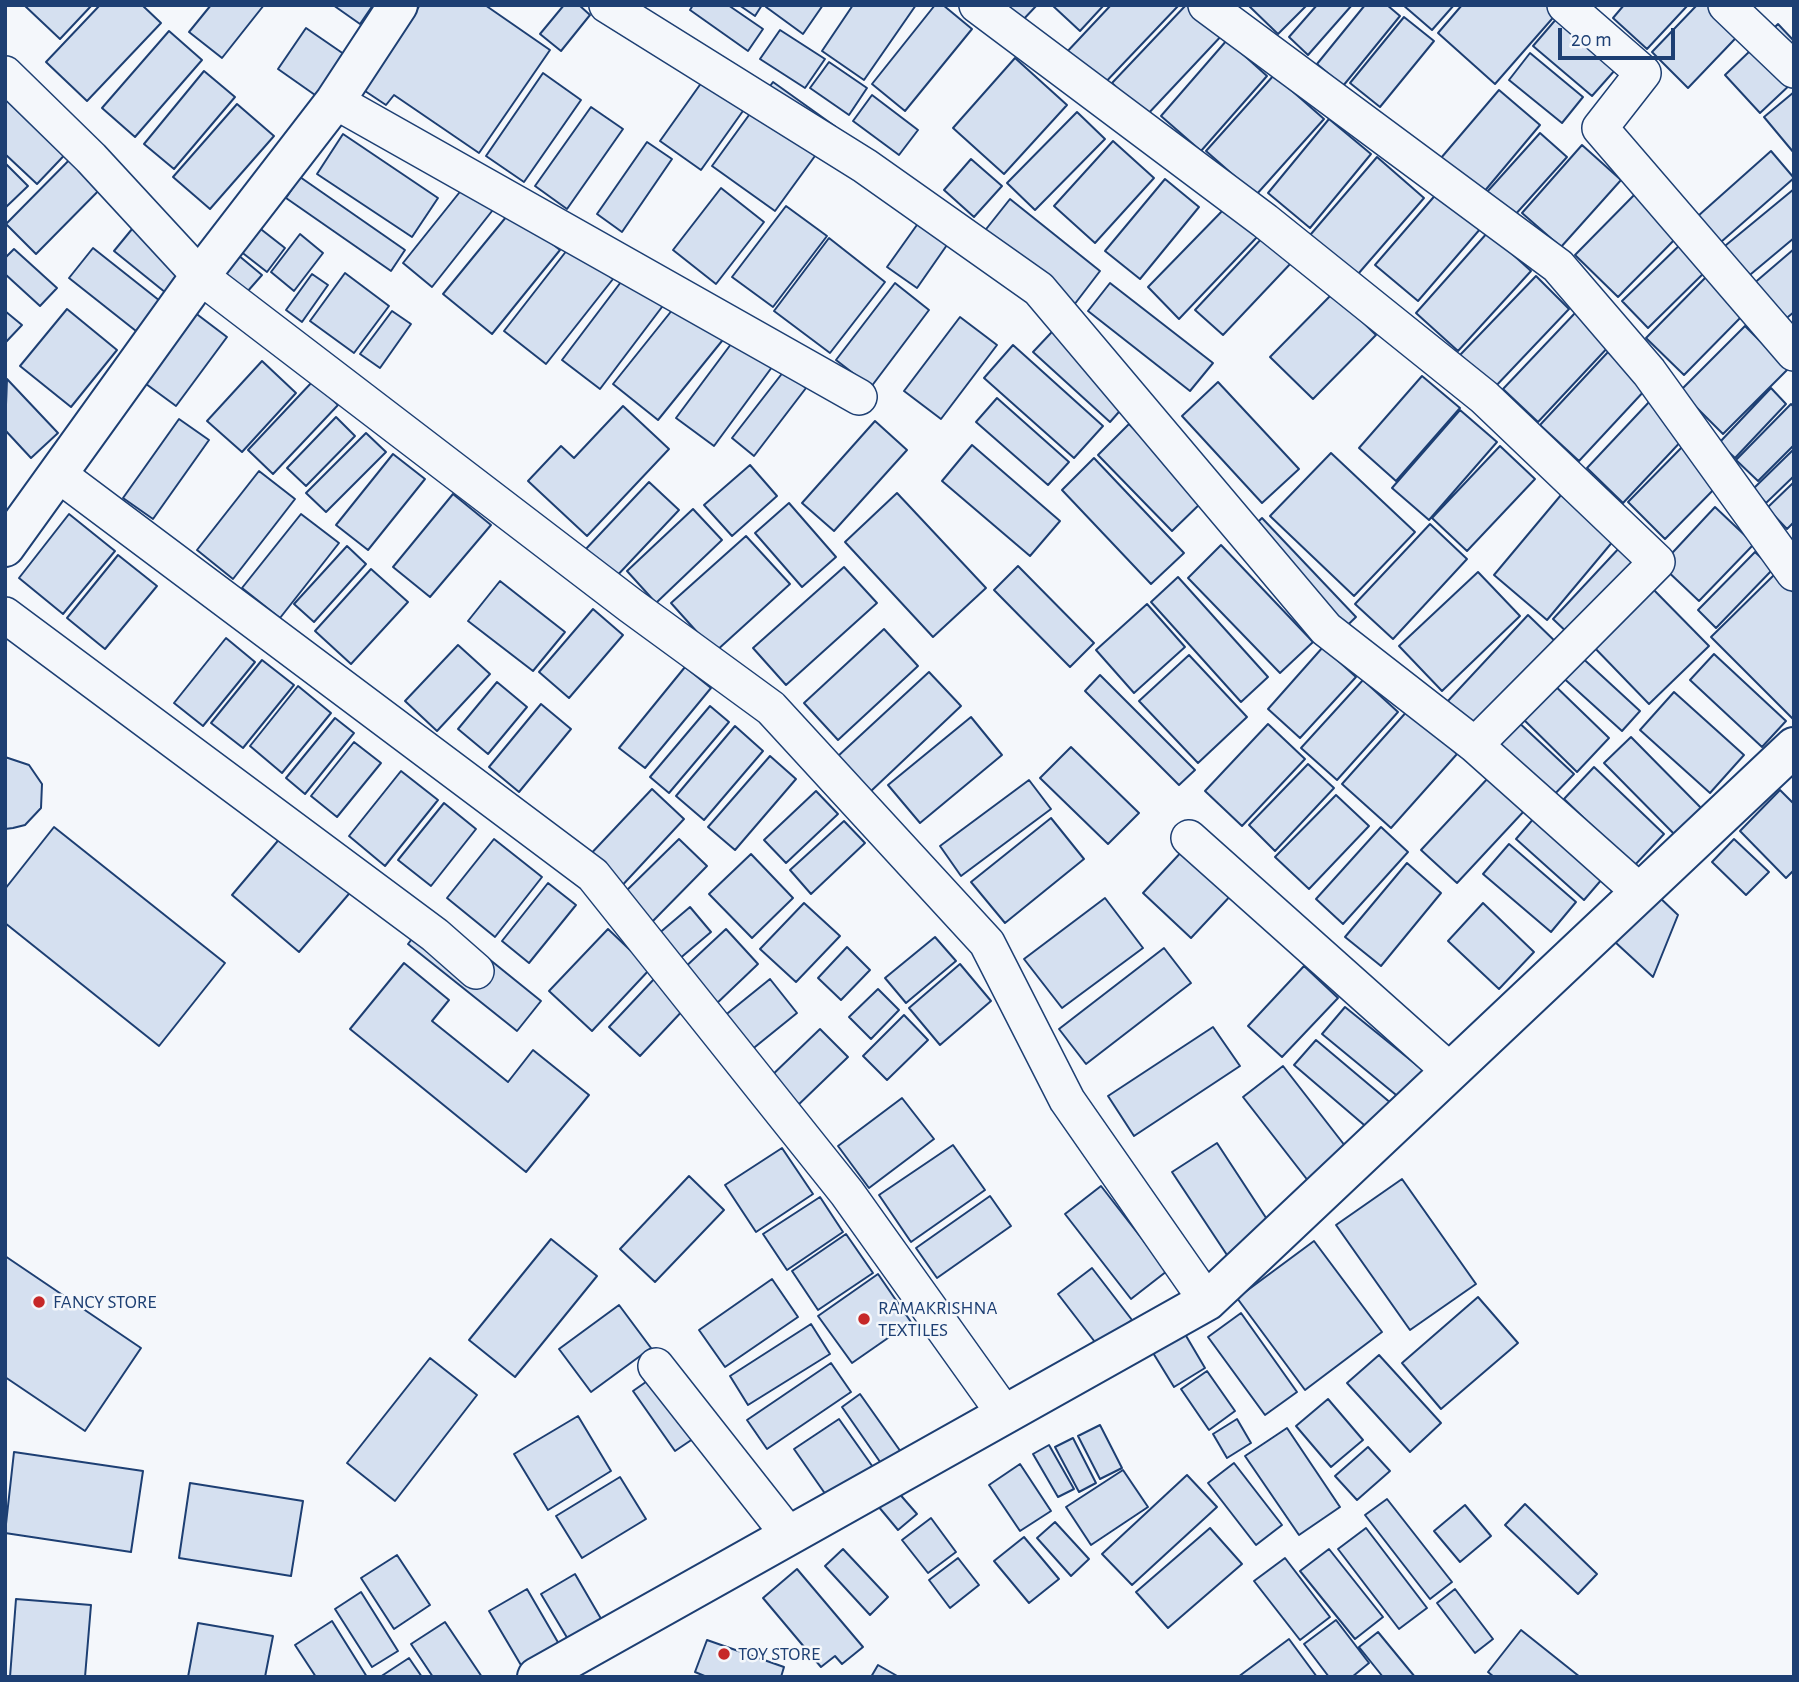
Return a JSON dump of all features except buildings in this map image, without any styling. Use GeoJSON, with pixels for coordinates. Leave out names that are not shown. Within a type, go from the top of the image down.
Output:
{"type":"FeatureCollection","features":[{"type":"Feature","properties":{"kind":"street"},"geometry":{"type":"LineString","coordinates":[[7,539],[58,474],[200,276],[335,101],[398,5]]}},
{"type":"Feature","properties":{"kind":"street"},"geometry":{"type":"LineString","coordinates":[[607,5],[865,166],[1039,289],[1326,629],[1475,745],[1640,892]]}},
{"type":"Feature","properties":{"kind":"street"},"geometry":{"type":"LineString","coordinates":[[977,5],[1265,221],[1484,397],[1657,562],[1475,745]]}},
{"type":"Feature","properties":{"kind":"street"},"geometry":{"type":"LineString","coordinates":[[1206,5],[1558,267],[1650,372],[1794,573]]}},
{"type":"Feature","properties":{"kind":"street"},"geometry":{"type":"LineString","coordinates":[[1565,5],[1643,73],[1600,128],[1794,353]]}},
{"type":"Feature","properties":{"kind":"street"},"geometry":{"type":"LineString","coordinates":[[1726,5],[1794,70]]}},
{"type":"Feature","properties":{"kind":"street"},"geometry":{"type":"LineString","coordinates":[[5,74],[91,158],[200,276],[630,605],[771,709],[987,943],[1067,1100],[1207,1301]]}},
{"type":"Feature","properties":{"kind":"street"},"geometry":{"type":"LineString","coordinates":[[335,101],[859,397]]}},
{"type":"Feature","properties":{"kind":"street"},"geometry":{"type":"LineString","coordinates":[[58,474],[593,875],[847,1194],[1004,1413]]}},
{"type":"Feature","properties":{"kind":"street"},"geometry":{"type":"LineString","coordinates":[[5,615],[436,935],[476,971]]}},
{"type":"Feature","properties":{"kind":"street"},"geometry":{"type":"LineString","coordinates":[[537,1677],[1207,1301],[1794,747]]}},
{"type":"Feature","properties":{"kind":"street"},"geometry":{"type":"LineString","coordinates":[[1189,838],[1450,1071]]}},
{"type":"Feature","properties":{"kind":"street"},"geometry":{"type":"LineString","coordinates":[[656,1366],[789,1535]]}},
{"type":"Feature","properties":{"kind":"place","name":"FANCY STORE"},"geometry":{"type":"Point","coordinates":[39,1302]}},
{"type":"Feature","properties":{"kind":"place","name":"RAMAKRISHNA TEXTILES"},"geometry":{"type":"Point","coordinates":[864,1319]}},
{"type":"Feature","properties":{"kind":"place","name":"TOY STORE"},"geometry":{"type":"Point","coordinates":[724,1654]}}]}
